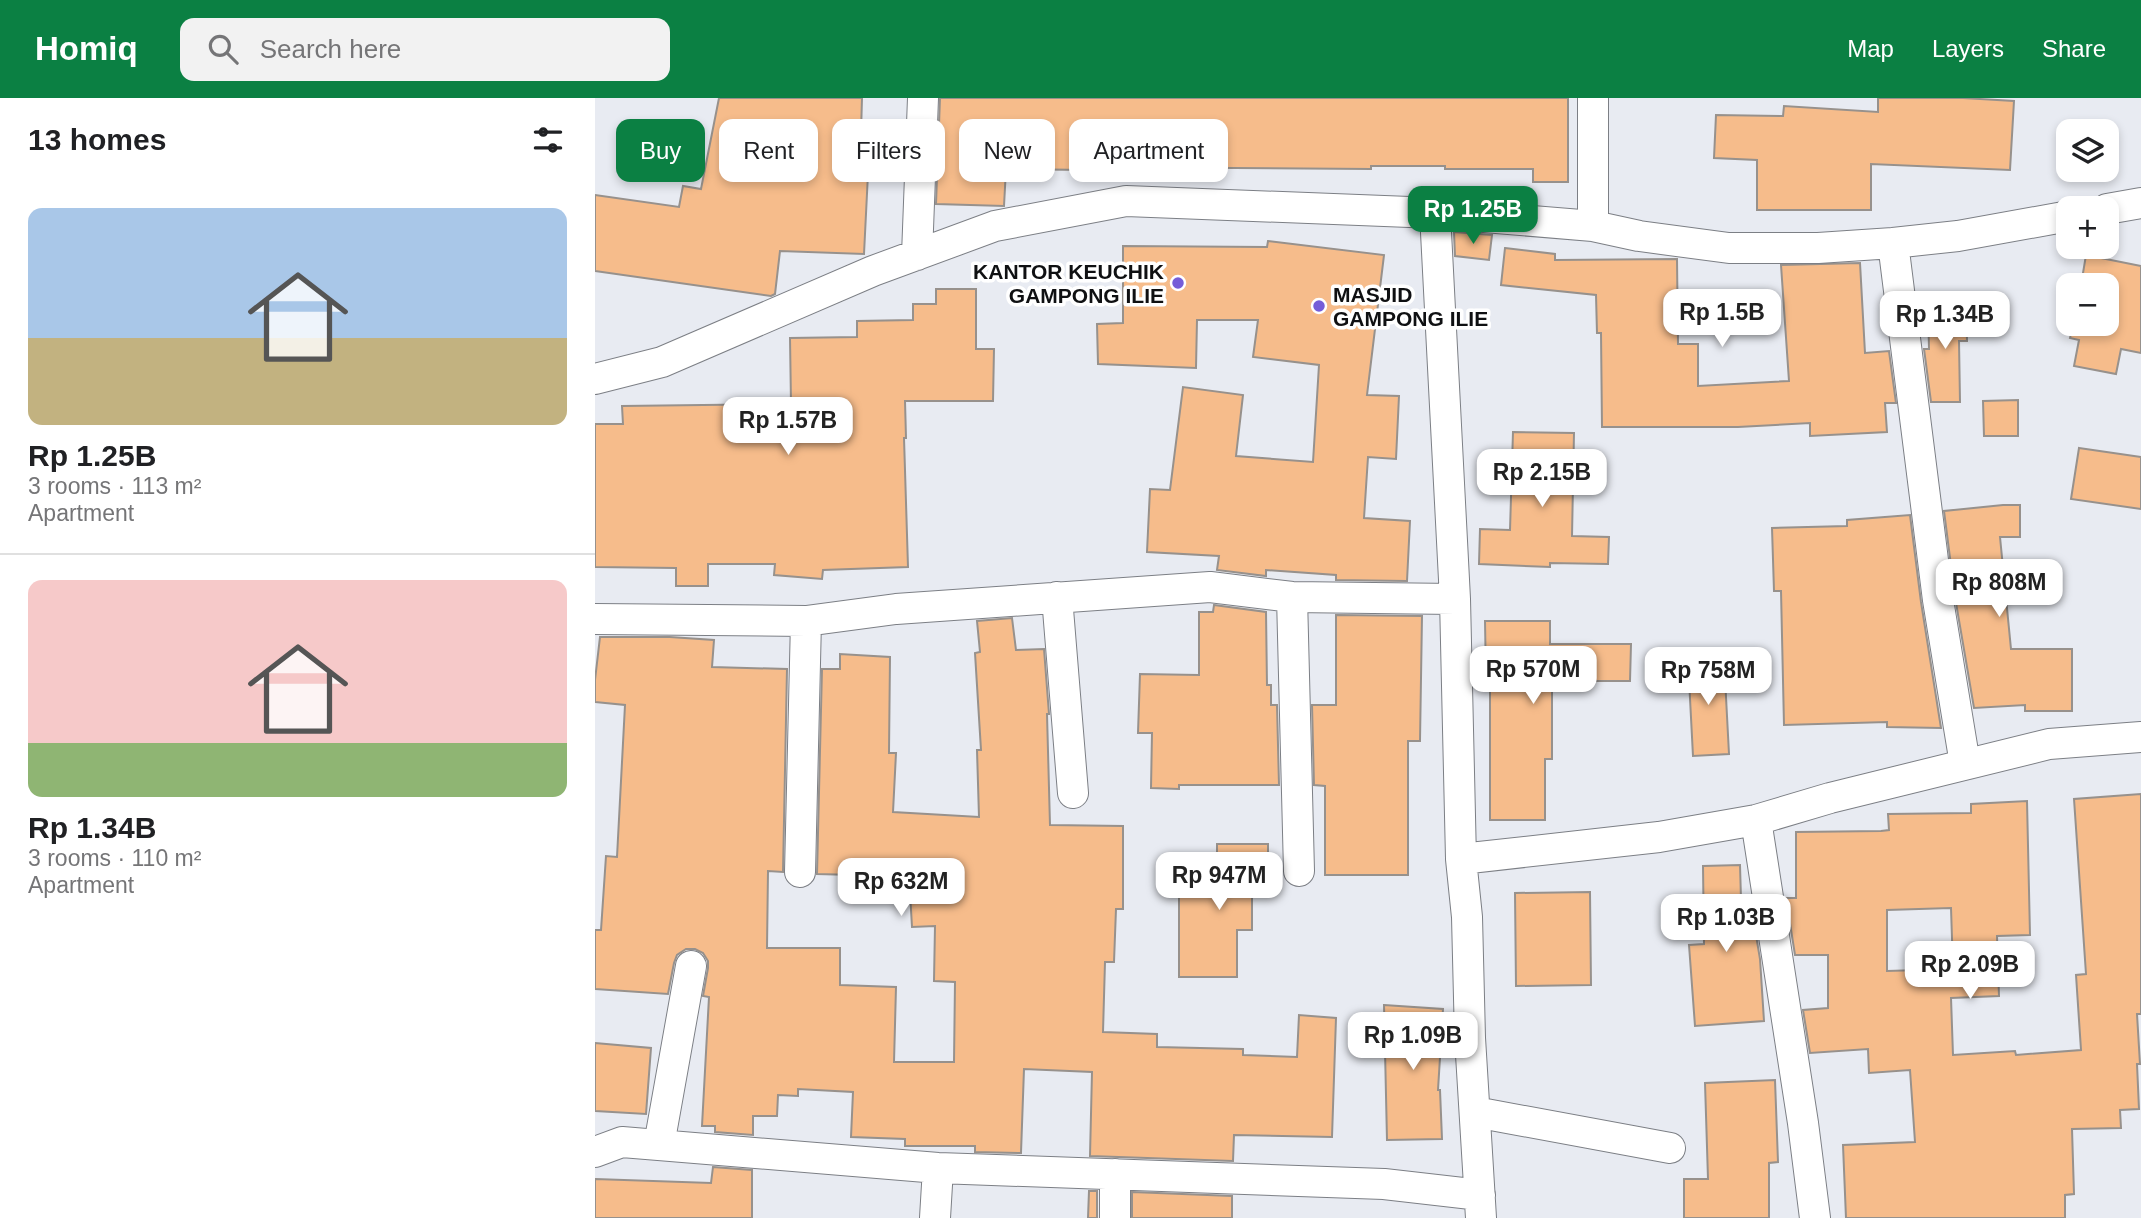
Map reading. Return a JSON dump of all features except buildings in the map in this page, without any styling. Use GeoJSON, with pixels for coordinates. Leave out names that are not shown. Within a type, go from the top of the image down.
{"type":"FeatureCollection","features":[{"type":"Feature","properties":{"kind":"street"},"geometry":{"type":"LineString","coordinates":[[917,255],[923,98]]}},
{"type":"Feature","properties":{"kind":"street"},"geometry":{"type":"LineString","coordinates":[[1593,98],[1593,226]]}},
{"type":"Feature","properties":{"kind":"street"},"geometry":{"type":"LineString","coordinates":[[595,379],[662,362],[873,271],[995,226],[1126,201],[1435,213],[1593,226],[1639,236],[1729,248],[1818,248],[1893,243],[1958,236],[2056,218]]}},
{"type":"Feature","properties":{"kind":"street"},"geometry":{"type":"LineString","coordinates":[[2119,207],[2141,203]]}},
{"type":"Feature","properties":{"kind":"street"},"geometry":{"type":"LineString","coordinates":[[595,1152],[622,1142],[937,1168],[1384,1184],[1481,1207],[1470,1038],[1467,917],[1461,859],[1455,599],[1435,213]]}},
{"type":"Feature","properties":{"kind":"street"},"geometry":{"type":"LineString","coordinates":[[1893,243],[1938,600],[1965,764]]}},
{"type":"Feature","properties":{"kind":"street"},"geometry":{"type":"LineString","coordinates":[[595,619],[806,621],[897,609],[1210,587],[1291,597],[1455,599]]}},
{"type":"Feature","properties":{"kind":"street"},"geometry":{"type":"LineString","coordinates":[[1057,597],[1073,793]]}},
{"type":"Feature","properties":{"kind":"street"},"geometry":{"type":"LineString","coordinates":[[1291,597],[1299,871]]}},
{"type":"Feature","properties":{"kind":"street"},"geometry":{"type":"LineString","coordinates":[[800,872],[806,621]]}},
{"type":"Feature","properties":{"kind":"street"},"geometry":{"type":"LineString","coordinates":[[1461,859],[1659,837],[1756,820],[1830,798],[2049,744],[2141,737]]}},
{"type":"Feature","properties":{"kind":"street"},"geometry":{"type":"LineString","coordinates":[[1756,820],[1815,1218]]}},
{"type":"Feature","properties":{"kind":"street"},"geometry":{"type":"LineString","coordinates":[[659,1144],[691,966]]}},
{"type":"Feature","properties":{"kind":"street"},"geometry":{"type":"LineString","coordinates":[[1475,1112],[1670,1148]]}},
{"type":"Feature","properties":{"kind":"street"},"geometry":{"type":"LineString","coordinates":[[935,1218],[937,1168]]}},
{"type":"Feature","properties":{"kind":"street"},"geometry":{"type":"LineString","coordinates":[[1115,1174],[1115,1218]]}},
{"type":"Feature","properties":{"kind":"place","name":"KANTOR KEUCHIK GAMPONG ILIE"},"geometry":{"type":"Point","coordinates":[1178,283]}},
{"type":"Feature","properties":{"kind":"place","name":"MASJID GAMPONG ILIE"},"geometry":{"type":"Point","coordinates":[1319,306]}}]}
